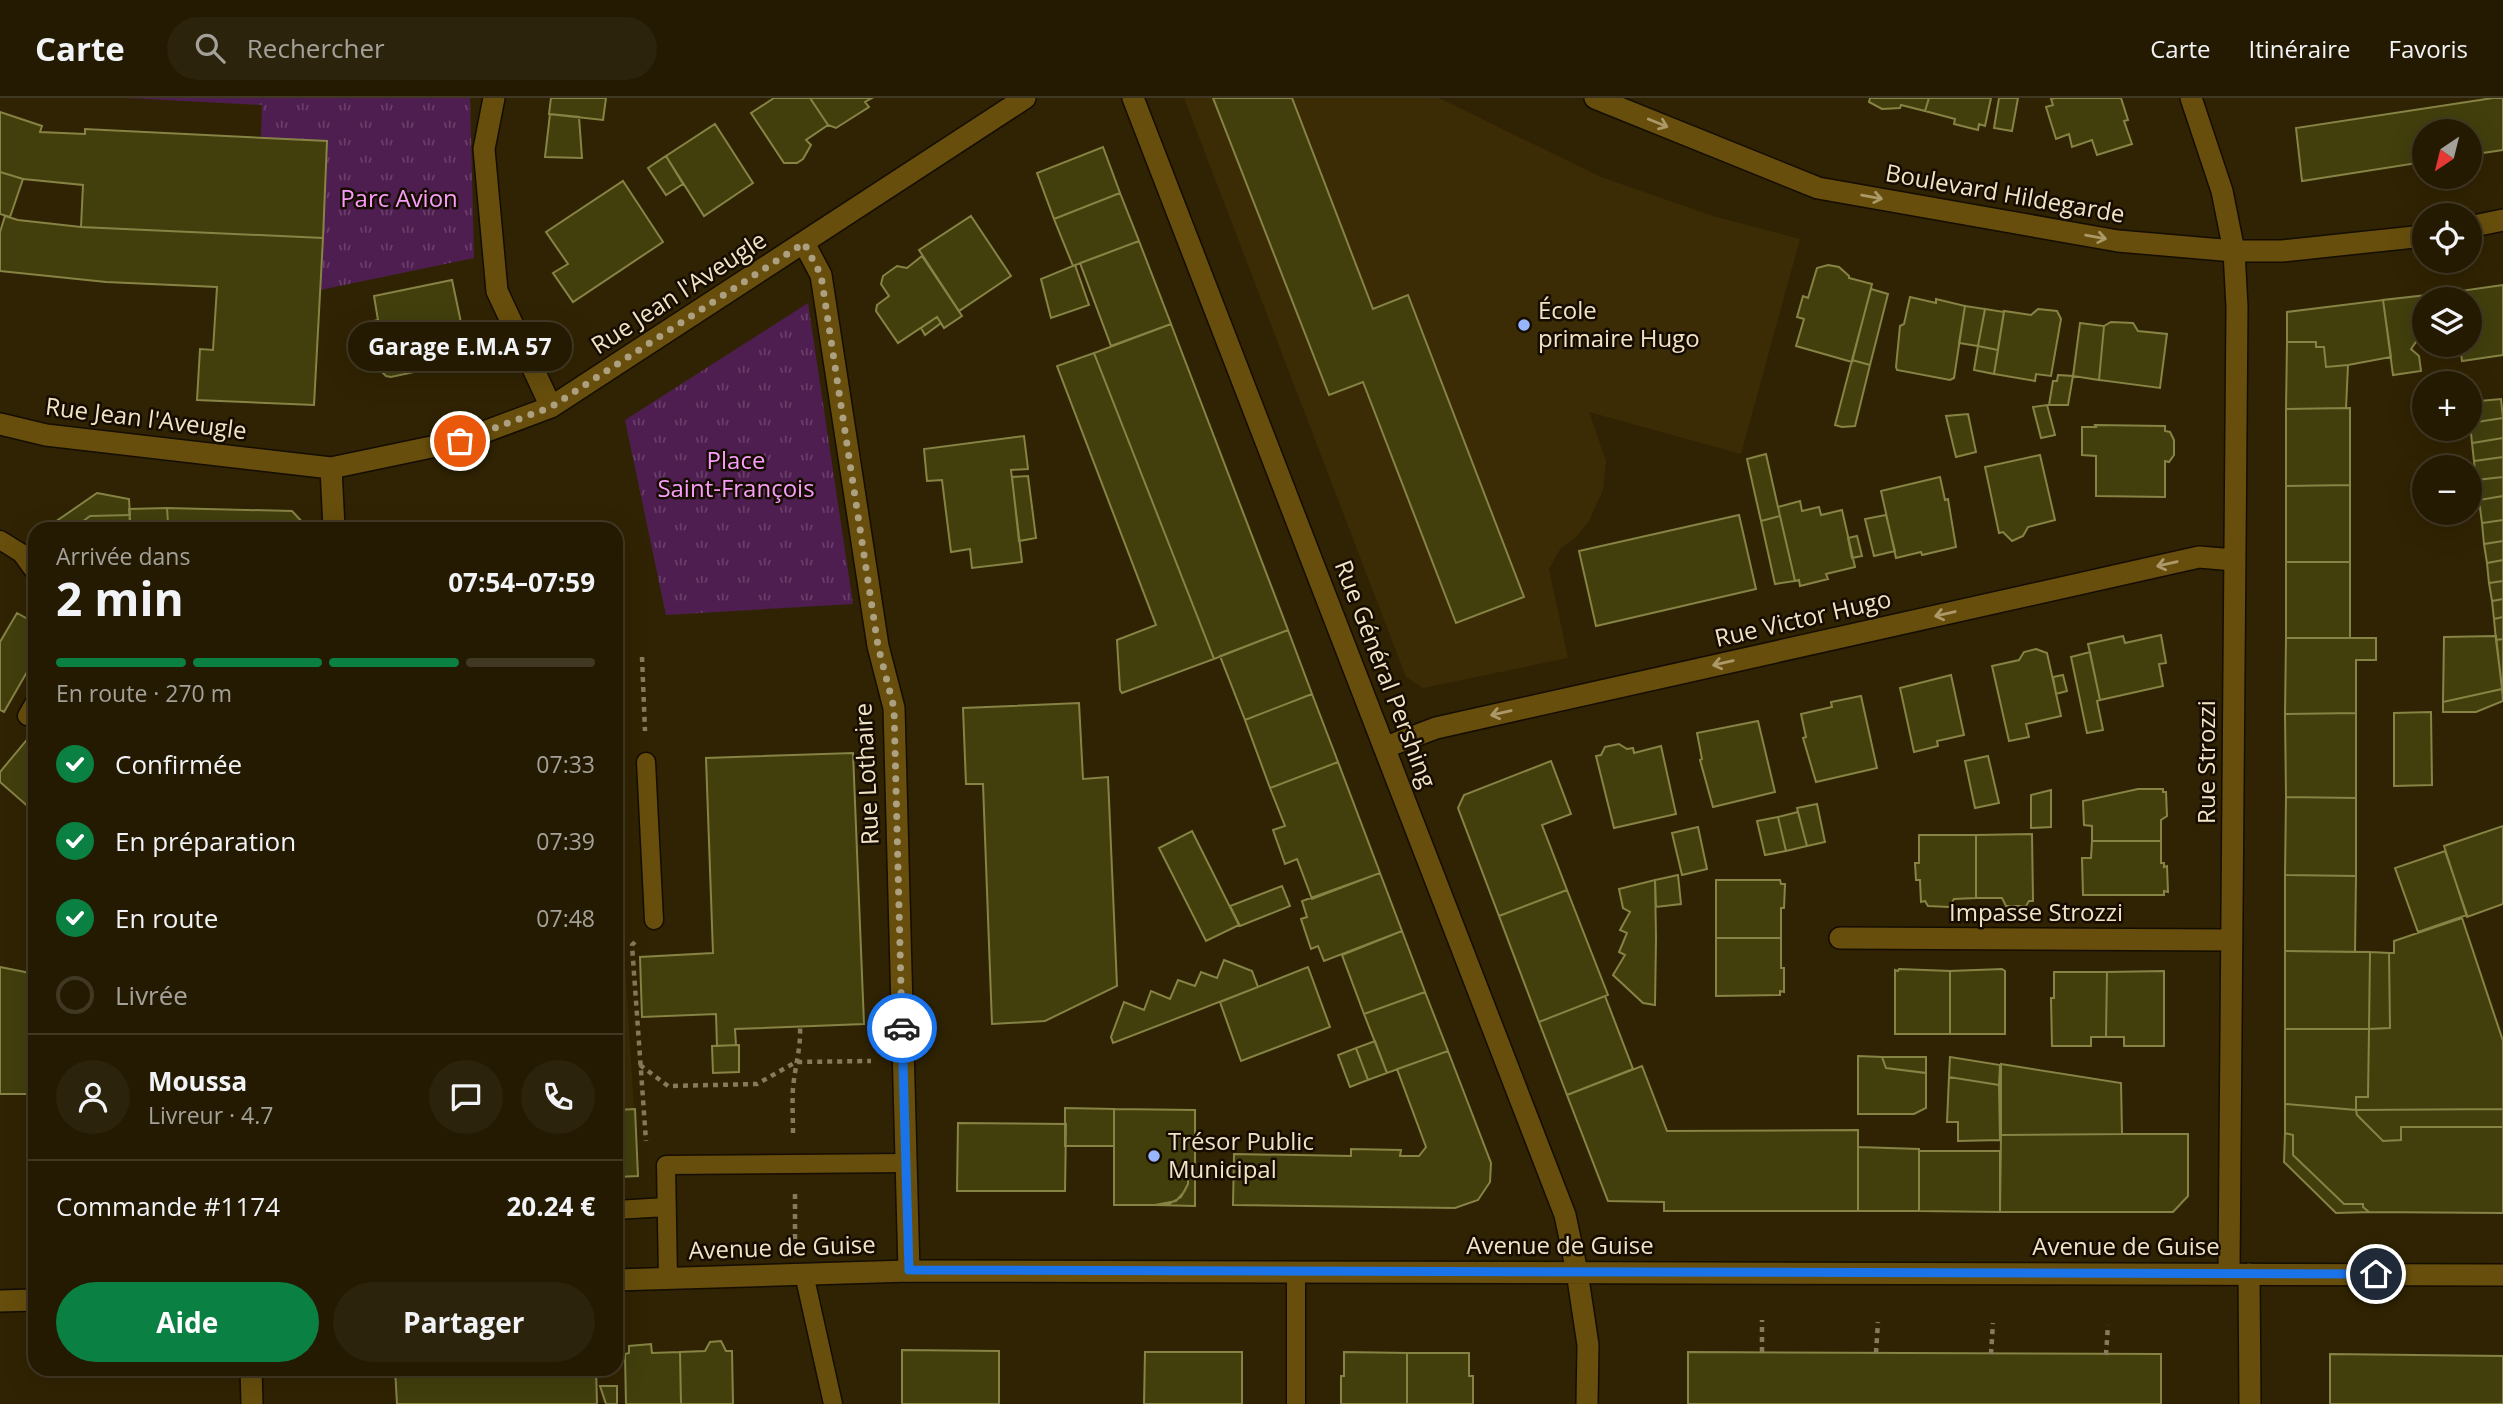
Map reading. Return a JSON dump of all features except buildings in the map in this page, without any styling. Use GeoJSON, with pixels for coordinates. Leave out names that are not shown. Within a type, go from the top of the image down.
{"type":"FeatureCollection","features":[{"type":"Feature","properties":{"kind":"street"},"geometry":{"type":"LineString","coordinates":[[494,98],[484,149],[496,291],[551,407]]}},
{"type":"Feature","properties":{"kind":"street","name":"Rue Jean l'Aveugle"},"geometry":{"type":"LineString","coordinates":[[0,425],[46,435],[331,468],[460,441],[551,407],[1026,98]]}},
{"type":"Feature","properties":{"kind":"street","name":"Rue Général Pershing"},"geometry":{"type":"LineString","coordinates":[[1133,98],[1565,1215],[1588,1345],[1587,1404]]}},
{"type":"Feature","properties":{"kind":"street","name":"Boulevard Hildegarde"},"geometry":{"type":"LineString","coordinates":[[1595,98],[1818,188],[2118,241],[2234,251],[2282,251],[2412,237]]}},
{"type":"Feature","properties":{"kind":"street","name":"Rue Strozzi"},"geometry":{"type":"LineString","coordinates":[[2191,98],[2222,191],[2234,251],[2237,307],[2232,940],[2239,1274],[2250,1404]]}},
{"type":"Feature","properties":{"kind":"street"},"geometry":{"type":"LineString","coordinates":[[2482,224],[2503,220]]}},
{"type":"Feature","properties":{"kind":"street","name":"Rue Lothaire"},"geometry":{"type":"LineString","coordinates":[[804,243],[821,275],[878,646],[894,708],[909,1270]]}},
{"type":"Feature","properties":{"kind":"street"},"geometry":{"type":"LineString","coordinates":[[331,468],[334,522]]}},
{"type":"Feature","properties":{"kind":"street","name":"Rue Victor Hugo"},"geometry":{"type":"LineString","coordinates":[[1386,747],[1436,728],[2185,560],[2199,557],[2234,560]]}},
{"type":"Feature","properties":{"kind":"street","name":"Impasse Strozzi"},"geometry":{"type":"LineString","coordinates":[[1840,938],[2232,940]]}},
{"type":"Feature","properties":{"kind":"street","name":"Avenue de Guise"},"geometry":{"type":"LineString","coordinates":[[623,1280],[909,1270],[2503,1275]]}},
{"type":"Feature","properties":{"kind":"street"},"geometry":{"type":"LineString","coordinates":[[0,1301],[28,1300]]}},
{"type":"Feature","properties":{"kind":"street"},"geometry":{"type":"LineString","coordinates":[[251,1376],[252,1404]]}},
{"type":"Feature","properties":{"kind":"lane"},"geometry":{"type":"LineString","coordinates":[[0,540],[21,553],[28,562]]}},
{"type":"Feature","properties":{"kind":"lane"},"geometry":{"type":"LineString","coordinates":[[646,762],[653,920]]}},
{"type":"Feature","properties":{"kind":"lane"},"geometry":{"type":"LineString","coordinates":[[668,1278],[666,1165],[907,1163]]}},
{"type":"Feature","properties":{"kind":"lane"},"geometry":{"type":"LineString","coordinates":[[623,1210],[666,1207]]}},
{"type":"Feature","properties":{"kind":"lane"},"geometry":{"type":"LineString","coordinates":[[1296,1271],[1296,1404]]}},
{"type":"Feature","properties":{"kind":"lane"},"geometry":{"type":"LineString","coordinates":[[804,1274],[834,1404]]}},
{"type":"Feature","properties":{"kind":"path"},"geometry":{"type":"LineString","coordinates":[[642,657],[646,762]]}},
{"type":"Feature","properties":{"kind":"path"},"geometry":{"type":"LineString","coordinates":[[632,945],[643,1106]]}},
{"type":"Feature","properties":{"kind":"path"},"geometry":{"type":"LineString","coordinates":[[792,1100],[796,1062],[801,1047],[800,1027]]}},
{"type":"Feature","properties":{"kind":"path"},"geometry":{"type":"LineString","coordinates":[[640,1065],[668,1086],[757,1084],[796,1062],[877,1061]]}},
{"type":"Feature","properties":{"kind":"path"},"geometry":{"type":"LineString","coordinates":[[1762,1321],[1762,1352]]}},
{"type":"Feature","properties":{"kind":"path"},"geometry":{"type":"LineString","coordinates":[[1876,1353],[1878,1322]]}},
{"type":"Feature","properties":{"kind":"path"},"geometry":{"type":"LineString","coordinates":[[1991,1354],[1993,1323]]}},
{"type":"Feature","properties":{"kind":"path"},"geometry":{"type":"LineString","coordinates":[[2106,1354],[2108,1325]]}},
{"type":"Feature","properties":{"kind":"shaded area","name":"École primaire Hugo"},"geometry":{"type":"Polygon","coordinates":[[[1184,98],[1439,98],[1601,177],[1713,216],[1800,239],[1741,454],[1589,412],[1606,461],[1603,490],[1589,521],[1576,537],[1561,548],[1549,569],[1568,658],[1423,688],[1406,677],[1184,98]]]}},
{"type":"Feature","properties":{"kind":"shaded area"},"geometry":{"type":"Polygon","coordinates":[[[623,931],[638,1176],[623,1177],[623,931]]]}},
{"type":"Feature","properties":{"kind":"green space","name":"Parc Avion"},"geometry":{"type":"Polygon","coordinates":[[[127,98],[470,98],[474,258],[320,290],[327,141],[261,138],[262,105],[127,98]]]}},
{"type":"Feature","properties":{"kind":"green space","name":"Place Saint-François"},"geometry":{"type":"Polygon","coordinates":[[[808,303],[853,604],[666,615],[625,420],[808,303]]]}},
{"type":"Feature","properties":{"kind":"way so far"},"geometry":{"type":"LineString","coordinates":[[460,441],[551,407],[804,243],[821,275],[878,646],[894,708],[902,1028]]}},
{"type":"Feature","properties":{"kind":"place","name":"École primaire Hugo"},"geometry":{"type":"Point","coordinates":[1524,325]}},
{"type":"Feature","properties":{"kind":"place","name":"Garage E.M.A 57"},"geometry":{"type":"Point","coordinates":[460,441]}},
{"type":"Feature","properties":{"kind":"place","name":"Trésor Public Municipal"},"geometry":{"type":"Point","coordinates":[1154,1156]}},
{"type":"Feature","properties":{"kind":"route"},"geometry":{"type":"LineString","coordinates":[[902,1028],[909,1270],[2376,1274]]}}]}
